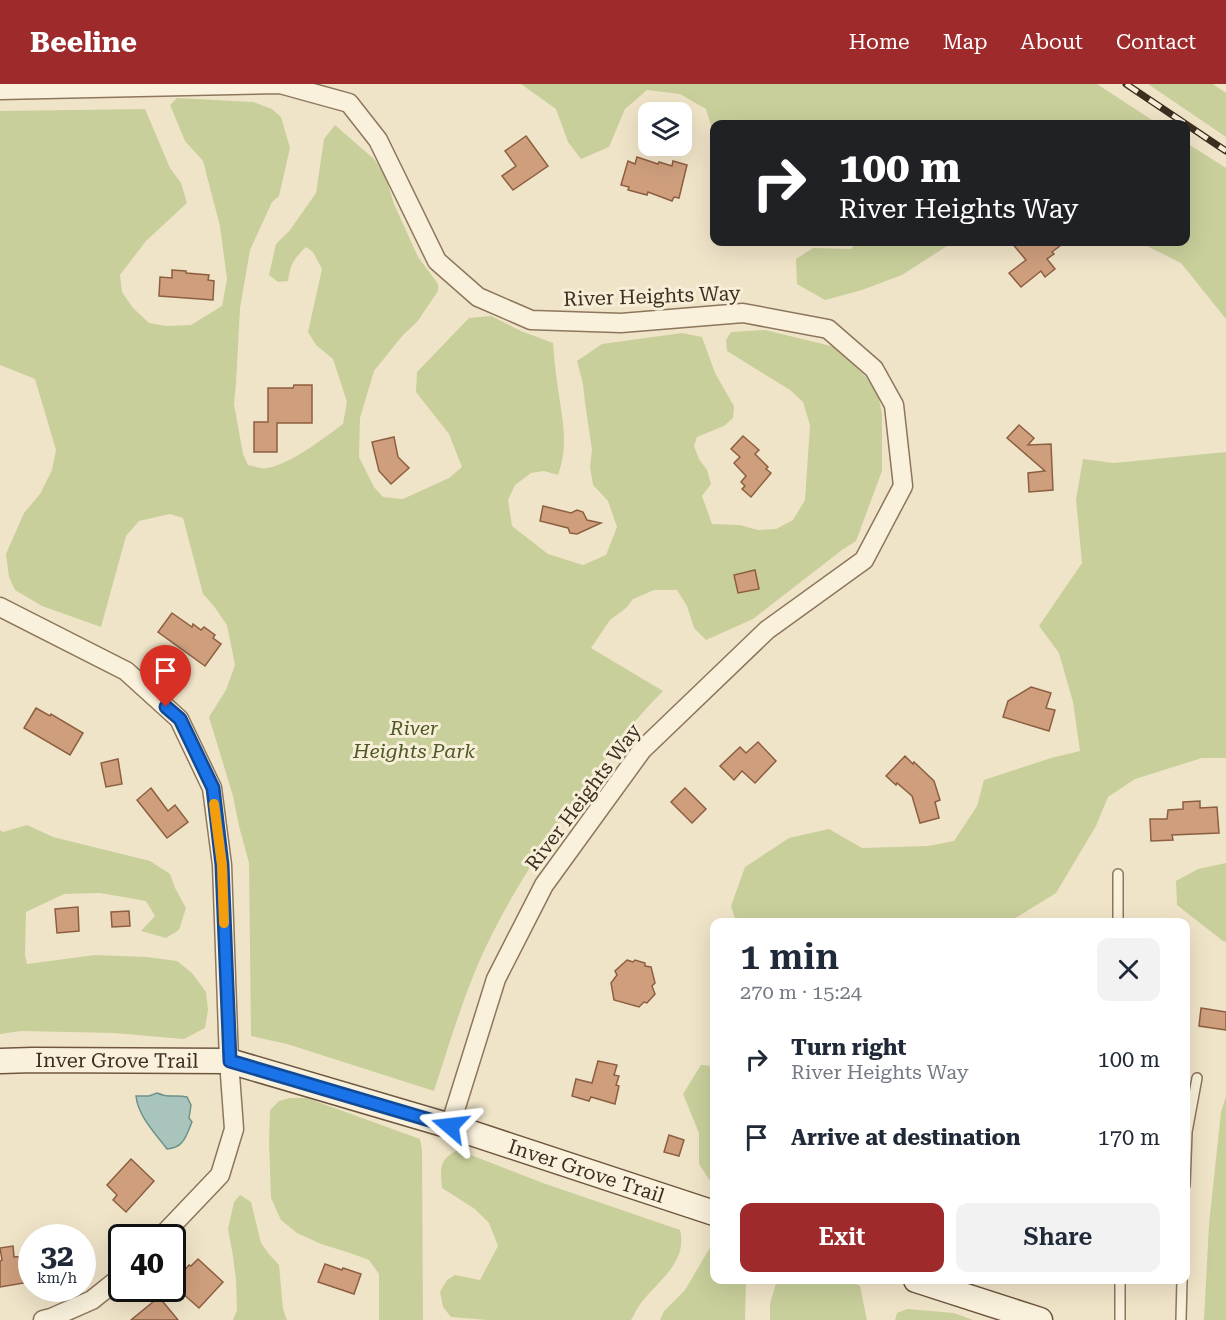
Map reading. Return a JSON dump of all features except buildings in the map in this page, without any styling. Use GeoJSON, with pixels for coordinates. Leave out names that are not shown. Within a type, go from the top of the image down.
{"type":"FeatureCollection","features":[{"type":"Feature","properties":{"kind":"street","name":"River Heights Way"},"geometry":{"type":"LineString","coordinates":[[0,90],[280,84],[349,104],[378,140],[437,261],[478,297],[531,320],[621,323],[743,313],[828,329],[874,369],[894,405],[903,486],[864,560],[767,630],[642,750],[543,885],[496,979],[450,1126]]}},
{"type":"Feature","properties":{"kind":"street"},"geometry":{"type":"LineString","coordinates":[[0,607],[126,671],[180,719],[213,788],[222,865],[234,1129],[220,1175],[173,1224]]}},
{"type":"Feature","properties":{"kind":"street","name":"Inver Grove Trail"},"geometry":{"type":"LineString","coordinates":[[0,1061],[230,1061],[450,1126],[710,1212]]}},
{"type":"Feature","properties":{"kind":"street"},"geometry":{"type":"LineString","coordinates":[[928,1284],[1040,1320]]}},
{"type":"Feature","properties":{"kind":"street"},"geometry":{"type":"LineString","coordinates":[[43,1320],[93,1300],[108,1288]]}},
{"type":"Feature","properties":{"kind":"lane"},"geometry":{"type":"LineString","coordinates":[[1118,874],[1119,918]]}},
{"type":"Feature","properties":{"kind":"lane"},"geometry":{"type":"LineString","coordinates":[[1190,1116],[1197,1078]]}},
{"type":"Feature","properties":{"kind":"lane"},"geometry":{"type":"LineString","coordinates":[[1120,1284],[1120,1320]]}},
{"type":"Feature","properties":{"kind":"lane"},"geometry":{"type":"LineString","coordinates":[[1181,1320],[1182,1284]]}},
{"type":"Feature","properties":{"kind":"green space"},"geometry":{"type":"Polygon","coordinates":[[[521,84],[1097,84],[1152,120],[710,120],[710,122],[706,109],[680,94],[647,90],[625,109],[609,147],[581,159],[568,142],[556,109],[521,84]]]}},
{"type":"Feature","properties":{"kind":"green space"},"geometry":{"type":"Polygon","coordinates":[[[1148,84],[1213,84],[1226,93],[1226,137],[1148,84]]]}},
{"type":"Feature","properties":{"kind":"green space","name":"River Heights Park"},"geometry":{"type":"Polygon","coordinates":[[[177,98],[253,102],[272,109],[281,117],[290,148],[279,196],[272,202],[250,250],[240,308],[234,404],[243,454],[248,465],[265,468],[285,462],[343,424],[347,402],[333,359],[316,345],[308,332],[322,269],[313,252],[306,247],[293,262],[288,281],[278,282],[269,275],[276,244],[290,230],[316,193],[324,139],[335,125],[375,160],[386,178],[394,204],[418,257],[438,284],[438,291],[417,322],[403,335],[374,371],[360,418],[359,457],[374,487],[383,497],[403,499],[449,478],[462,467],[449,434],[416,392],[417,372],[469,318],[491,316],[553,343],[564,428],[562,463],[558,475],[544,471],[531,473],[515,485],[508,500],[512,526],[548,554],[583,565],[606,555],[617,527],[608,501],[593,485],[590,467],[592,450],[583,384],[577,361],[602,344],[682,333],[702,337],[715,373],[734,406],[733,418],[724,426],[697,437],[694,446],[707,470],[711,484],[702,496],[712,524],[740,525],[758,530],[776,529],[793,520],[805,500],[810,425],[803,402],[790,390],[727,351],[726,340],[731,332],[765,330],[835,347],[867,378],[878,393],[882,414],[882,471],[856,541],[753,619],[706,640],[694,628],[687,606],[677,590],[654,590],[633,599],[626,608],[610,620],[591,648],[663,691],[629,729],[587,783],[524,877],[489,940],[472,978],[434,1091],[287,1044],[251,1036],[249,863],[233,796],[209,717],[226,690],[235,665],[227,625],[203,594],[183,518],[170,514],[139,521],[126,536],[101,627],[42,606],[15,590],[9,577],[6,554],[24,513],[40,494],[52,470],[56,450],[35,379],[0,365],[0,111],[145,109],[170,168],[181,183],[187,203],[146,241],[120,275],[122,292],[133,308],[149,323],[166,326],[191,325],[222,306],[227,279],[220,226],[203,161],[185,141],[170,105],[177,98]]]}},
{"type":"Feature","properties":{"kind":"green space"},"geometry":{"type":"Polygon","coordinates":[[[1190,145],[1226,168],[1226,319],[1181,263],[1147,246],[1190,246],[1190,145]]]}},
{"type":"Feature","properties":{"kind":"green space"},"geometry":{"type":"Polygon","coordinates":[[[854,246],[947,246],[902,275],[862,290],[825,300],[797,284],[796,259],[813,248],[851,249],[854,246]]]}},
{"type":"Feature","properties":{"kind":"green space"},"geometry":{"type":"Polygon","coordinates":[[[1226,452],[1226,758],[1202,758],[1135,779],[1108,797],[1096,826],[1056,893],[1015,918],[735,918],[731,906],[745,867],[789,838],[829,829],[862,848],[928,846],[954,841],[977,806],[984,780],[1080,751],[1073,702],[1059,653],[1039,626],[1082,563],[1076,500],[1083,459],[1114,463],[1226,452]]]}},
{"type":"Feature","properties":{"kind":"green space"},"geometry":{"type":"Polygon","coordinates":[[[27,825],[53,837],[150,861],[170,874],[186,908],[179,930],[166,938],[141,931],[155,916],[146,901],[100,893],[64,894],[26,912],[25,955],[27,964],[95,955],[147,957],[177,961],[192,973],[206,992],[208,1010],[205,1028],[184,1039],[114,1033],[21,1031],[0,1034],[0,830],[3,832],[27,825]]]}},
{"type":"Feature","properties":{"kind":"green space"},"geometry":{"type":"Polygon","coordinates":[[[1226,863],[1226,942],[1177,905],[1176,881],[1198,869],[1226,863]]]}},
{"type":"Feature","properties":{"kind":"green space"},"geometry":{"type":"Polygon","coordinates":[[[701,1065],[710,1066],[710,1181],[699,1164],[699,1133],[683,1094],[701,1065]]]}},
{"type":"Feature","properties":{"kind":"green space"},"geometry":{"type":"Polygon","coordinates":[[[1226,1096],[1226,1320],[1204,1320],[1209,1224],[1221,1112],[1226,1096]]]}},
{"type":"Feature","properties":{"kind":"green space"},"geometry":{"type":"Polygon","coordinates":[[[290,1098],[307,1098],[420,1139],[422,1150],[423,1320],[379,1320],[379,1274],[369,1260],[321,1244],[297,1233],[281,1220],[271,1198],[270,1110],[279,1101],[290,1098]]]}},
{"type":"Feature","properties":{"kind":"green space"},"geometry":{"type":"Polygon","coordinates":[[[458,1150],[543,1183],[680,1230],[680,1252],[676,1261],[641,1303],[631,1320],[487,1320],[451,1317],[443,1307],[440,1292],[447,1280],[455,1275],[480,1280],[498,1246],[489,1223],[475,1209],[442,1188],[442,1165],[447,1157],[458,1150]]]}},
{"type":"Feature","properties":{"kind":"green space"},"geometry":{"type":"Polygon","coordinates":[[[240,1195],[251,1202],[261,1243],[279,1265],[283,1309],[287,1320],[233,1320],[237,1310],[236,1280],[228,1229],[234,1202],[240,1195]]]}},
{"type":"Feature","properties":{"kind":"green space"},"geometry":{"type":"Polygon","coordinates":[[[710,1248],[710,1284],[746,1284],[745,1320],[660,1320],[664,1311],[685,1290],[710,1248]]]}},
{"type":"Feature","properties":{"kind":"green space"},"geometry":{"type":"Polygon","coordinates":[[[776,1284],[856,1284],[860,1286],[867,1320],[770,1320],[770,1304],[776,1284]]]}},
{"type":"Feature","properties":{"kind":"green space"},"geometry":{"type":"Polygon","coordinates":[[[907,1309],[954,1313],[973,1320],[895,1320],[897,1313],[907,1309]]]}},
{"type":"Feature","properties":{"kind":"water"},"geometry":{"type":"Polygon","coordinates":[[[157,1093],[165,1096],[187,1097],[191,1105],[189,1118],[192,1122],[188,1132],[181,1144],[173,1148],[167,1149],[148,1124],[137,1103],[136,1096],[149,1096],[157,1093]]]}},
{"type":"Feature","properties":{"kind":"railway"},"geometry":{"type":"LineString","coordinates":[[1126,84],[1180,120]]}},
{"type":"Feature","properties":{"kind":"railway"},"geometry":{"type":"LineString","coordinates":[[1190,127],[1226,151]]}},
{"type":"Feature","properties":{"kind":"slow traffic"},"geometry":{"type":"LineString","coordinates":[[214,804],[222,865],[224,923]]}},
{"type":"Feature","properties":{"kind":"route"},"geometry":{"type":"LineString","coordinates":[[166,707],[180,719],[213,788],[222,865],[230,1061],[450,1126]]}}]}
